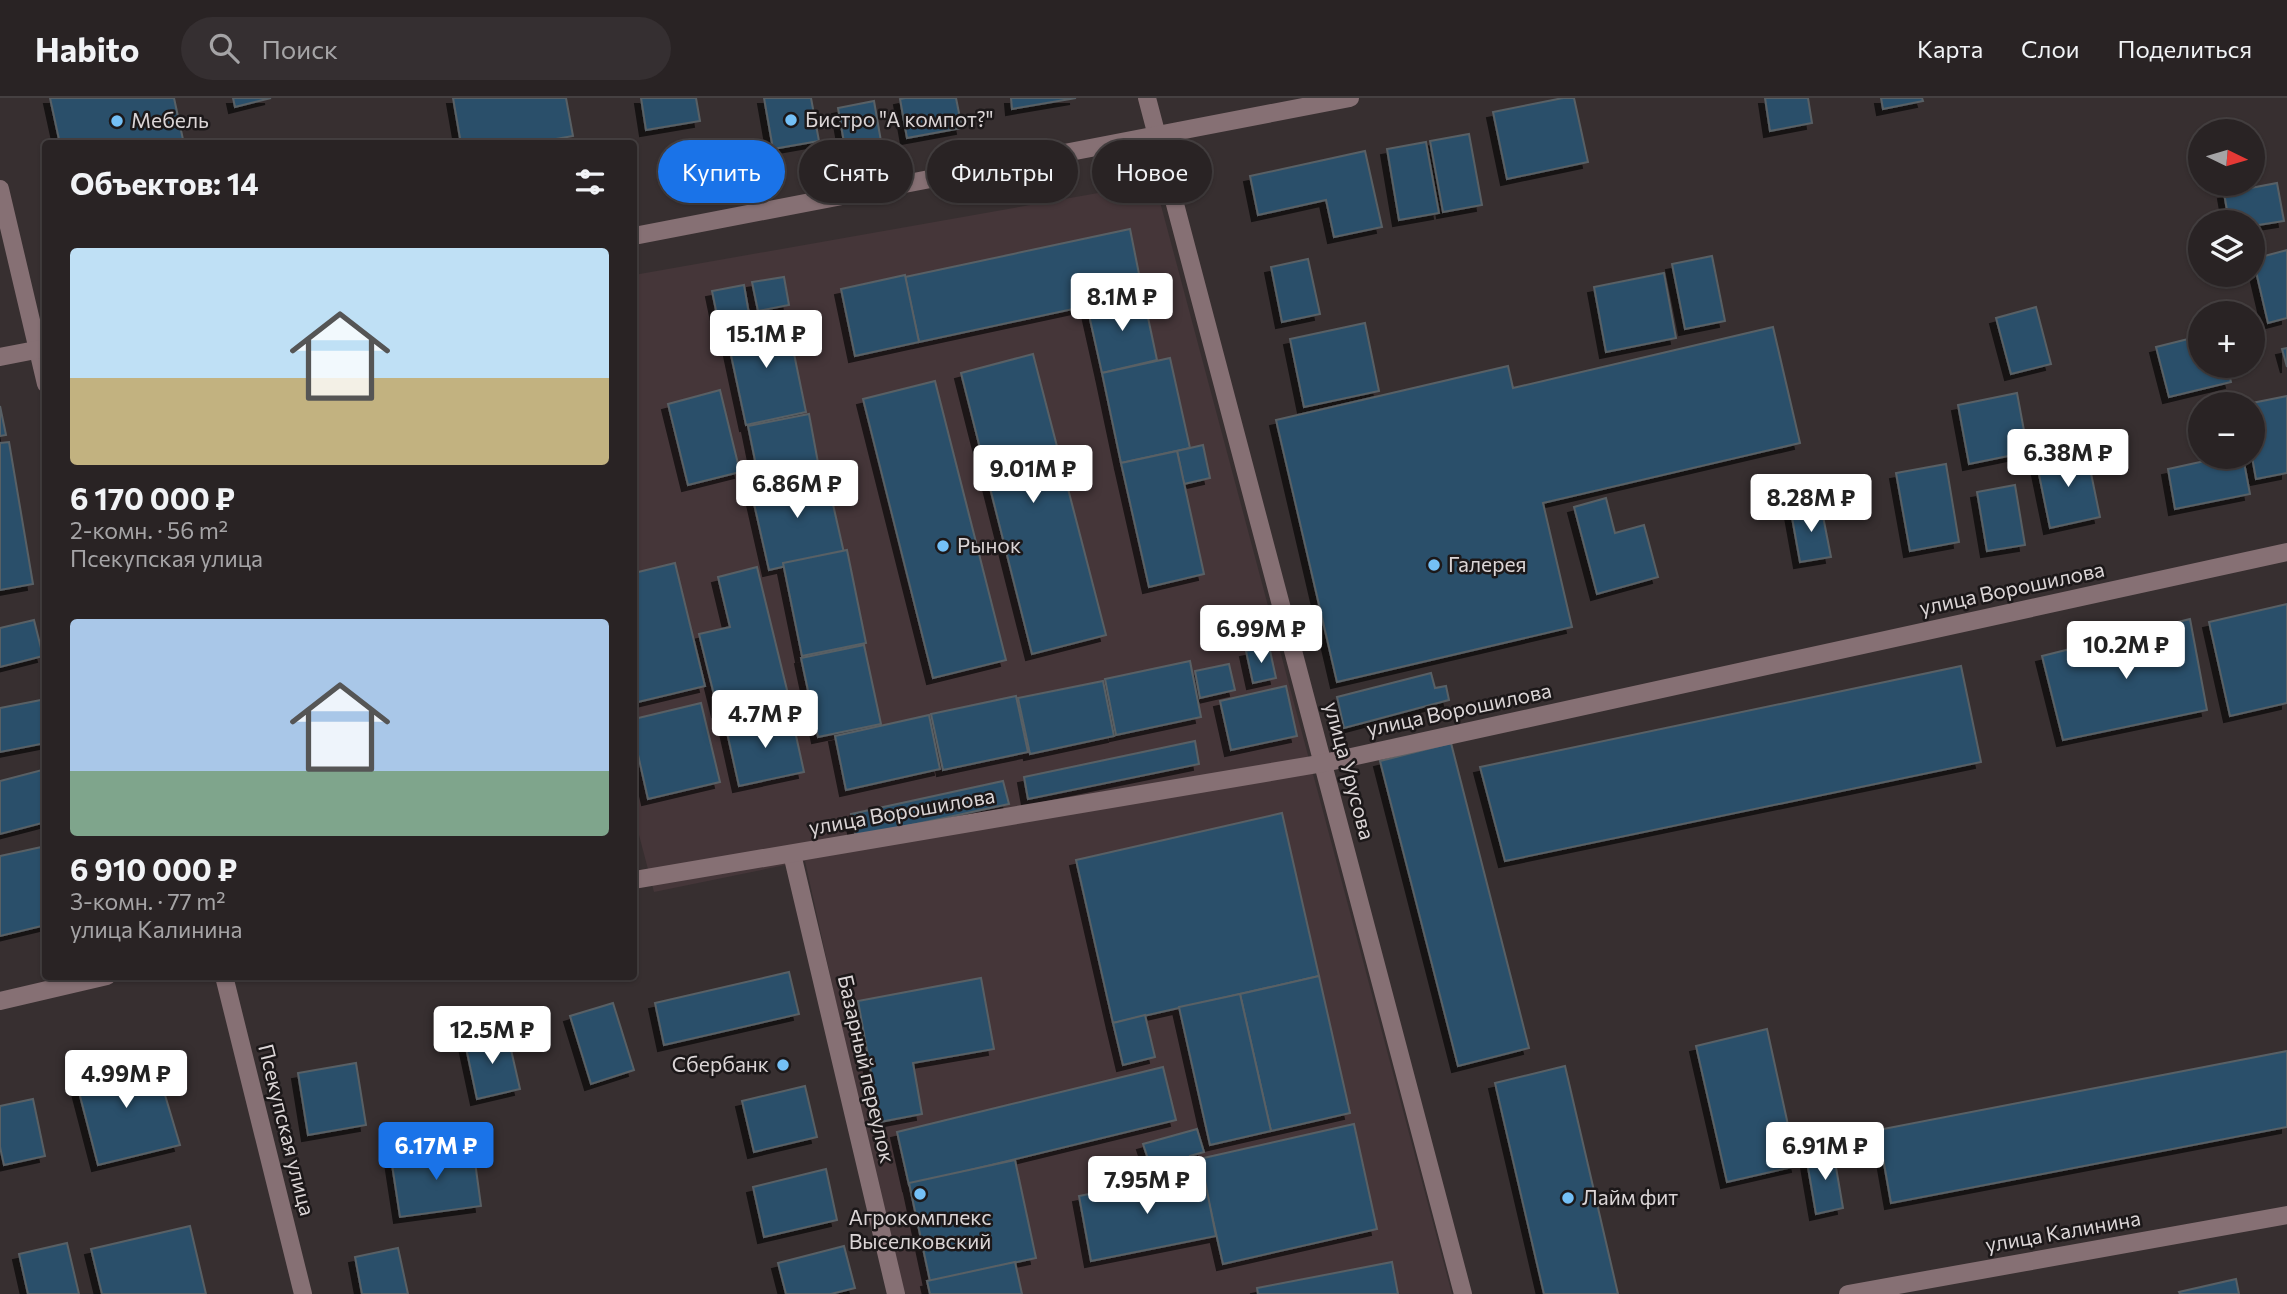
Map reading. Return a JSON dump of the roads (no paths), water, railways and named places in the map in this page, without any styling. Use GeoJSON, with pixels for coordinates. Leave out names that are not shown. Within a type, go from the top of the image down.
{"type":"FeatureCollection","features":[{"type":"Feature","properties":{"kind":"street","name":"улица Урусова"},"geometry":{"type":"LineString","coordinates":[[1147,98],[1462,1294]]}},
{"type":"Feature","properties":{"kind":"street"},"geometry":{"type":"LineString","coordinates":[[637,235],[1350,98]]}},
{"type":"Feature","properties":{"kind":"street"},"geometry":{"type":"LineString","coordinates":[[0,189],[41,348],[0,357]]}},
{"type":"Feature","properties":{"kind":"street","name":"улица Ворошилова"},"geometry":{"type":"LineString","coordinates":[[637,880],[1324,763],[2287,552]]}},
{"type":"Feature","properties":{"kind":"street","name":"Базарный переулок"},"geometry":{"type":"LineString","coordinates":[[792,854],[897,1294]]}},
{"type":"Feature","properties":{"kind":"street"},"geometry":{"type":"LineString","coordinates":[[0,1001],[90,980]]}},
{"type":"Feature","properties":{"kind":"street","name":"Псекупская улица"},"geometry":{"type":"LineString","coordinates":[[225,980],[303,1294]]}},
{"type":"Feature","properties":{"kind":"street","name":"улица Калинина"},"geometry":{"type":"LineString","coordinates":[[1848,1294],[2287,1215]]}},
{"type":"Feature","properties":{"kind":"place","name":"Бистро \"А компот?\""},"geometry":{"type":"Point","coordinates":[791,120]}},
{"type":"Feature","properties":{"kind":"place","name":"Мебель"},"geometry":{"type":"Point","coordinates":[117,121]}},
{"type":"Feature","properties":{"kind":"place","name":"Рынок"},"geometry":{"type":"Point","coordinates":[943,546]}},
{"type":"Feature","properties":{"kind":"place","name":"Галерея"},"geometry":{"type":"Point","coordinates":[1434,565]}},
{"type":"Feature","properties":{"kind":"place","name":"Сбербанк"},"geometry":{"type":"Point","coordinates":[783,1065]}},
{"type":"Feature","properties":{"kind":"place","name":"Агрокомплекс Выселковский"},"geometry":{"type":"Point","coordinates":[920,1194]}},
{"type":"Feature","properties":{"kind":"place","name":"Лайм фит"},"geometry":{"type":"Point","coordinates":[1568,1198]}}]}
